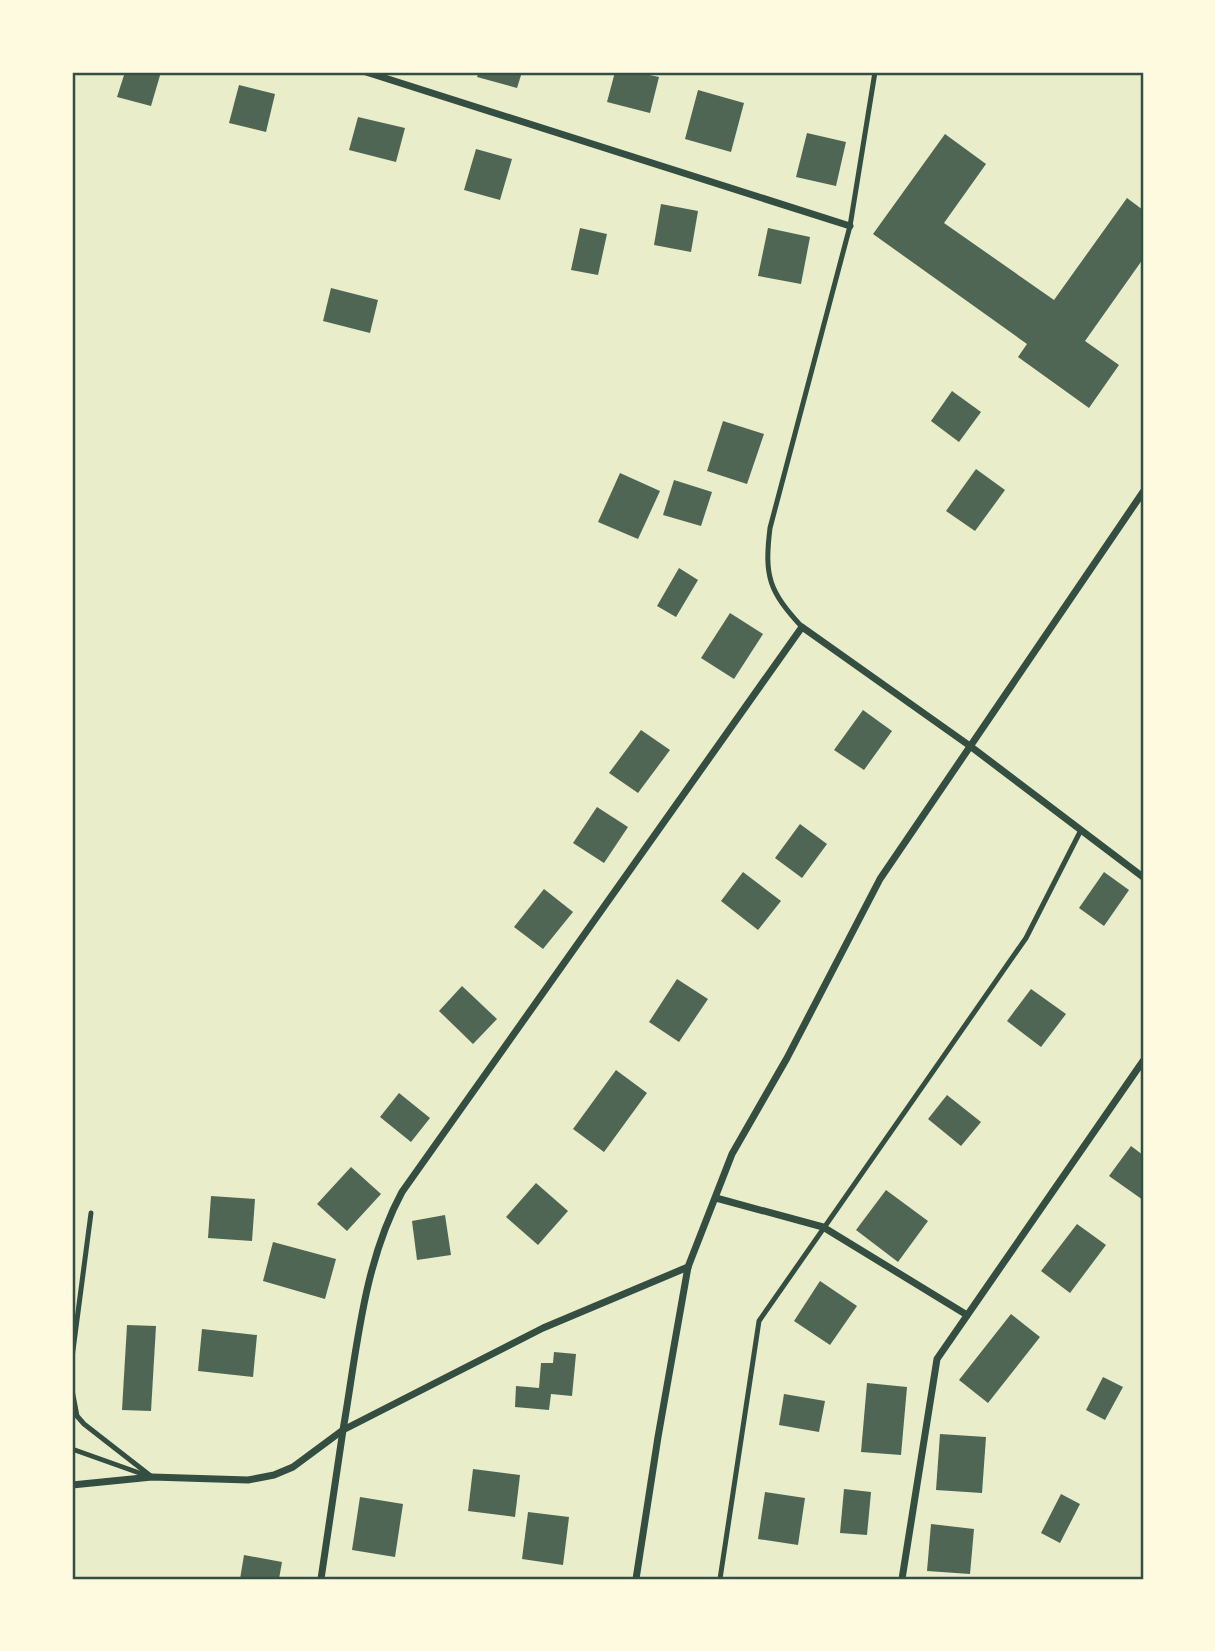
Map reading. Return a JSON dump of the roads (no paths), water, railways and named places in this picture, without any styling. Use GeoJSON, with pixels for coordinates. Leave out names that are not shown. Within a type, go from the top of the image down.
{"type":"FeatureCollection","features":[{"type":"Feature","properties":{"kind":"street"},"geometry":{"type":"LineString","coordinates":[[366,72],[850,226]]}},
{"type":"Feature","properties":{"kind":"street"},"geometry":{"type":"LineString","coordinates":[[636,1579],[688,1267],[732,1154],[880,879],[1143,492]]}},
{"type":"Feature","properties":{"kind":"street"},"geometry":{"type":"LineString","coordinates":[[321,1579],[343,1430],[372,1272],[390,1215],[402,1192],[802,627],[970,746],[1143,877]]}},
{"type":"Feature","properties":{"kind":"street"},"geometry":{"type":"LineString","coordinates":[[902,1579],[937,1359],[1143,1061]]}},
{"type":"Feature","properties":{"kind":"street"},"geometry":{"type":"LineString","coordinates":[[716,1198],[823,1227],[967,1314]]}},
{"type":"Feature","properties":{"kind":"street"},"geometry":{"type":"LineString","coordinates":[[72,1485],[152,1477],[248,1480],[274,1475],[293,1467],[343,1430],[543,1328],[688,1267]]}},
{"type":"Feature","properties":{"kind":"lane"},"geometry":{"type":"LineString","coordinates":[[802,627],[782,605],[770,584],[767,555],[770,528],[850,226],[875,72]]}},
{"type":"Feature","properties":{"kind":"lane"},"geometry":{"type":"LineString","coordinates":[[720,1579],[759,1321],[1026,938],[1081,830]]}},
{"type":"Feature","properties":{"kind":"lane"},"geometry":{"type":"LineString","coordinates":[[72,1358],[90,1213]]}},
{"type":"Feature","properties":{"kind":"lane"},"geometry":{"type":"LineString","coordinates":[[72,1390],[78,1416],[84,1424],[152,1477]]}},
{"type":"Feature","properties":{"kind":"lane"},"geometry":{"type":"LineString","coordinates":[[72,1449],[152,1477]]}}]}
